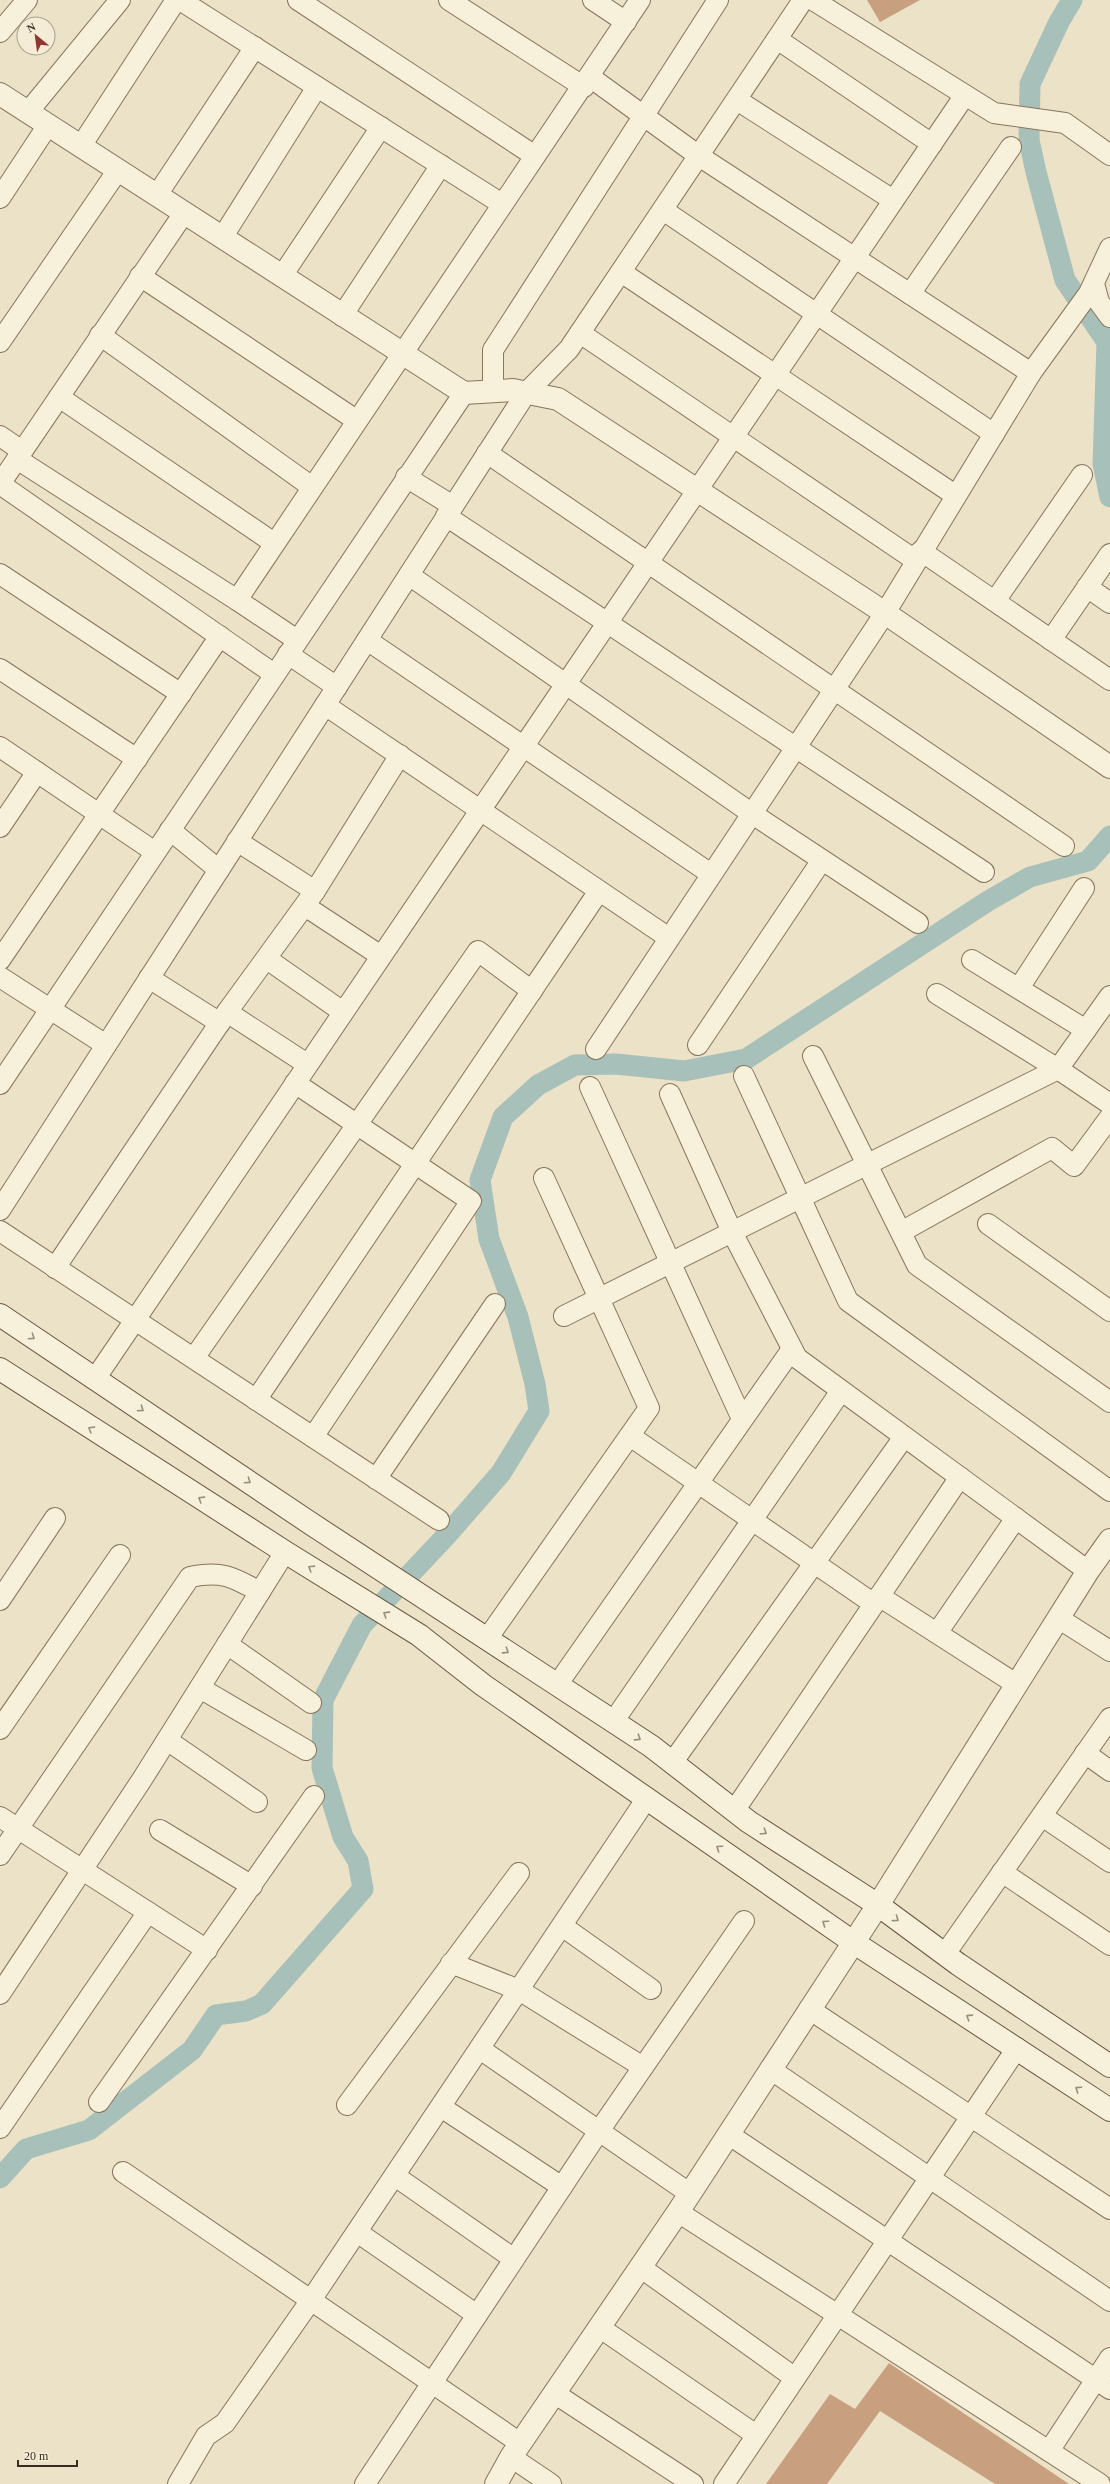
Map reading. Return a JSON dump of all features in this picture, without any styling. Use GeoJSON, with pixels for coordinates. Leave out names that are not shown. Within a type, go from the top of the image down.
{"type":"FeatureCollection","features":[{"type":"Feature","properties":{"kind":"main road"},"geometry":{"type":"LineString","coordinates":[[0,94],[342,316],[464,393],[493,391],[526,393],[558,399],[696,491],[885,613],[1110,767]]}},
{"type":"Feature","properties":{"kind":"main road"},"geometry":{"type":"LineString","coordinates":[[0,1315],[369,1562],[613,1722],[672,1763],[734,1811],[878,1905],[945,1954],[1110,2066]]}},
{"type":"Feature","properties":{"kind":"main road"},"geometry":{"type":"LineString","coordinates":[[0,1369],[285,1552],[419,1635],[483,1685],[853,1942],[1110,2110]]}},
{"type":"Feature","properties":{"kind":"main road"},"geometry":{"type":"LineString","coordinates":[[496,2484],[516,2450],[554,2393],[678,2212],[878,1905],[1016,1684],[1088,1571],[1110,1540]]}},
{"type":"Feature","properties":{"kind":"street"},"geometry":{"type":"LineString","coordinates":[[0,32],[27,0]]}},
{"type":"Feature","properties":{"kind":"street"},"geometry":{"type":"LineString","coordinates":[[28,112],[120,0]]}},
{"type":"Feature","properties":{"kind":"street"},"geometry":{"type":"LineString","coordinates":[[81,146],[176,0]]}},
{"type":"Feature","properties":{"kind":"street"},"geometry":{"type":"LineString","coordinates":[[180,0],[502,204]]}},
{"type":"Feature","properties":{"kind":"street"},"geometry":{"type":"LineString","coordinates":[[298,0],[535,156]]}},
{"type":"Feature","properties":{"kind":"street"},"geometry":{"type":"LineString","coordinates":[[449,0],[643,116],[699,156],[1031,373]]}},
{"type":"Feature","properties":{"kind":"street"},"geometry":{"type":"LineString","coordinates":[[593,0],[626,22]]}},
{"type":"Feature","properties":{"kind":"street"},"geometry":{"type":"LineString","coordinates":[[237,600],[356,420],[502,204],[587,82],[640,0]]}},
{"type":"Feature","properties":{"kind":"street"},"geometry":{"type":"LineString","coordinates":[[493,391],[492,350],[718,0]]}},
{"type":"Feature","properties":{"kind":"street"},"geometry":{"type":"LineString","coordinates":[[0,1210],[526,393],[569,349],[777,39],[811,0],[994,113],[1065,123],[1110,155]]}},
{"type":"Feature","properties":{"kind":"street"},"geometry":{"type":"LineString","coordinates":[[777,39],[932,144]]}},
{"type":"Feature","properties":{"kind":"street"},"geometry":{"type":"LineString","coordinates":[[157,195],[255,47]]}},
{"type":"Feature","properties":{"kind":"street"},"geometry":{"type":"LineString","coordinates":[[222,238],[317,87]]}},
{"type":"Feature","properties":{"kind":"street"},"geometry":{"type":"LineString","coordinates":[[95,1378],[965,95]]}},
{"type":"Feature","properties":{"kind":"street"},"geometry":{"type":"LineString","coordinates":[[737,100],[893,200]]}},
{"type":"Feature","properties":{"kind":"street"},"geometry":{"type":"LineString","coordinates":[[0,198],[48,125]]}},
{"type":"Feature","properties":{"kind":"street"},"geometry":{"type":"LineString","coordinates":[[282,276],[380,127]]}},
{"type":"Feature","properties":{"kind":"street"},"geometry":{"type":"LineString","coordinates":[[910,294],[1011,147]]}},
{"type":"Feature","properties":{"kind":"street"},"geometry":{"type":"LineString","coordinates":[[342,316],[441,165]]}},
{"type":"Feature","properties":{"kind":"street"},"geometry":{"type":"LineString","coordinates":[[0,342],[118,170]]}},
{"type":"Feature","properties":{"kind":"street"},"geometry":{"type":"LineString","coordinates":[[663,210],[994,434]]}},
{"type":"Feature","properties":{"kind":"street"},"geometry":{"type":"LineString","coordinates":[[184,213],[0,484],[274,674]]}},
{"type":"Feature","properties":{"kind":"street"},"geometry":{"type":"LineString","coordinates":[[596,1049],[795,746],[885,613],[918,556],[1031,373],[1092,289],[1110,248]]}},
{"type":"Feature","properties":{"kind":"street"},"geometry":{"type":"LineString","coordinates":[[621,272],[955,496]]}},
{"type":"Feature","properties":{"kind":"street"},"geometry":{"type":"LineString","coordinates":[[140,276],[356,420]]}},
{"type":"Feature","properties":{"kind":"street"},"geometry":{"type":"LineString","coordinates":[[1092,289],[1110,317]]}},
{"type":"Feature","properties":{"kind":"street"},"geometry":{"type":"LineString","coordinates":[[580,333],[733,436],[918,556],[995,601],[1110,680]]}},
{"type":"Feature","properties":{"kind":"street"},"geometry":{"type":"LineString","coordinates":[[100,335],[312,487]]}},
{"type":"Feature","properties":{"kind":"street"},"geometry":{"type":"LineString","coordinates":[[0,1084],[406,477],[464,393]]}},
{"type":"Feature","properties":{"kind":"street"},"geometry":{"type":"LineString","coordinates":[[59,397],[274,543]]}},
{"type":"Feature","properties":{"kind":"street"},"geometry":{"type":"LineString","coordinates":[[0,436],[20,455],[237,600],[337,687]]}},
{"type":"Feature","properties":{"kind":"street"},"geometry":{"type":"LineString","coordinates":[[487,453],[1064,846]]}},
{"type":"Feature","properties":{"kind":"street"},"geometry":{"type":"LineString","coordinates":[[995,601],[1082,475]]}},
{"type":"Feature","properties":{"kind":"street"},"geometry":{"type":"LineString","coordinates":[[406,477],[450,511],[607,622],[984,872]]}},
{"type":"Feature","properties":{"kind":"street"},"geometry":{"type":"LineString","coordinates":[[1052,640],[1110,554]]}},
{"type":"Feature","properties":{"kind":"street"},"geometry":{"type":"LineString","coordinates":[[0,574],[181,694]]}},
{"type":"Feature","properties":{"kind":"street"},"geometry":{"type":"LineString","coordinates":[[409,575],[751,813],[918,923]]}},
{"type":"Feature","properties":{"kind":"street"},"geometry":{"type":"LineString","coordinates":[[1087,587],[1110,603]]}},
{"type":"Feature","properties":{"kind":"street"},"geometry":{"type":"LineString","coordinates":[[0,960],[220,636]]}},
{"type":"Feature","properties":{"kind":"street"},"geometry":{"type":"LineString","coordinates":[[367,640],[712,874]]}},
{"type":"Feature","properties":{"kind":"street"},"geometry":{"type":"LineString","coordinates":[[0,669],[137,759]]}},
{"type":"Feature","properties":{"kind":"street"},"geometry":{"type":"LineString","coordinates":[[325,705],[669,938]]}},
{"type":"Feature","properties":{"kind":"street"},"geometry":{"type":"LineString","coordinates":[[0,746],[155,852]]}},
{"type":"Feature","properties":{"kind":"street"},"geometry":{"type":"LineString","coordinates":[[56,1268],[224,1018],[310,898],[400,756]]}},
{"type":"Feature","properties":{"kind":"street"},"geometry":{"type":"LineString","coordinates":[[0,827],[37,772]]}},
{"type":"Feature","properties":{"kind":"street"},"geometry":{"type":"LineString","coordinates":[[170,830],[219,870]]}},
{"type":"Feature","properties":{"kind":"street"},"geometry":{"type":"LineString","coordinates":[[238,841],[381,956]]}},
{"type":"Feature","properties":{"kind":"street"},"geometry":{"type":"LineString","coordinates":[[698,1045],[822,860]]}},
{"type":"Feature","properties":{"kind":"street"},"geometry":{"type":"LineString","coordinates":[[1019,988],[1084,888]]}},
{"type":"Feature","properties":{"kind":"street"},"geometry":{"type":"LineString","coordinates":[[256,1400],[599,891]]}},
{"type":"Feature","properties":{"kind":"street"},"geometry":{"type":"LineString","coordinates":[[194,1358],[478,951],[532,991]]}},
{"type":"Feature","properties":{"kind":"street"},"geometry":{"type":"LineString","coordinates":[[267,959],[343,1012]]}},
{"type":"Feature","properties":{"kind":"street"},"geometry":{"type":"LineString","coordinates":[[972,960],[1086,1030]]}},
{"type":"Feature","properties":{"kind":"street"},"geometry":{"type":"LineString","coordinates":[[0,977],[49,1010],[106,1044]]}},
{"type":"Feature","properties":{"kind":"street"},"geometry":{"type":"LineString","coordinates":[[149,978],[307,1064]]}},
{"type":"Feature","properties":{"kind":"street"},"geometry":{"type":"LineString","coordinates":[[937,994],[1058,1069],[1110,1104]]}},
{"type":"Feature","properties":{"kind":"street"},"geometry":{"type":"LineString","coordinates":[[564,1316],[1058,1069],[1110,996]]}},
{"type":"Feature","properties":{"kind":"street"},"geometry":{"type":"LineString","coordinates":[[813,1056],[917,1265],[1110,1402]]}},
{"type":"Feature","properties":{"kind":"street"},"geometry":{"type":"LineString","coordinates":[[744,1076],[848,1301],[1110,1491]]}},
{"type":"Feature","properties":{"kind":"street"},"geometry":{"type":"LineString","coordinates":[[295,1083],[471,1201],[313,1437]]}},
{"type":"Feature","properties":{"kind":"street"},"geometry":{"type":"LineString","coordinates":[[590,1087],[669,1263],[742,1419]]}},
{"type":"Feature","properties":{"kind":"street"},"geometry":{"type":"LineString","coordinates":[[670,1094],[732,1232],[797,1358],[1088,1571]]}},
{"type":"Feature","properties":{"kind":"street"},"geometry":{"type":"LineString","coordinates":[[901,1232],[1052,1148],[1074,1166],[1110,1117]]}},
{"type":"Feature","properties":{"kind":"street"},"geometry":{"type":"LineString","coordinates":[[487,1639],[649,1408],[544,1178]]}},
{"type":"Feature","properties":{"kind":"street"},"geometry":{"type":"LineString","coordinates":[[988,1224],[1110,1311]]}},
{"type":"Feature","properties":{"kind":"street"},"geometry":{"type":"LineString","coordinates":[[0,1231],[439,1520]]}},
{"type":"Feature","properties":{"kind":"street"},"geometry":{"type":"LineString","coordinates":[[376,1478],[495,1304]]}},
{"type":"Feature","properties":{"kind":"street"},"geometry":{"type":"LineString","coordinates":[[557,1685],[792,1349]]}},
{"type":"Feature","properties":{"kind":"street"},"geometry":{"type":"LineString","coordinates":[[613,1722],[841,1391]]}},
{"type":"Feature","properties":{"kind":"street"},"geometry":{"type":"LineString","coordinates":[[630,1436],[814,1563],[876,1600],[937,1633],[1016,1684]]}},
{"type":"Feature","properties":{"kind":"street"},"geometry":{"type":"LineString","coordinates":[[672,1763],[904,1437]]}},
{"type":"Feature","properties":{"kind":"street"},"geometry":{"type":"LineString","coordinates":[[734,1811],[960,1477]]}},
{"type":"Feature","properties":{"kind":"street"},"geometry":{"type":"LineString","coordinates":[[0,1600],[55,1518]]}},
{"type":"Feature","properties":{"kind":"street"},"geometry":{"type":"LineString","coordinates":[[937,1633],[1016,1518]]}},
{"type":"Feature","properties":{"kind":"street"},"geometry":{"type":"LineString","coordinates":[[0,1994],[167,1740],[285,1552]]}},
{"type":"Feature","properties":{"kind":"street"},"geometry":{"type":"LineString","coordinates":[[0,1729],[120,1555]]}},
{"type":"Feature","properties":{"kind":"street"},"geometry":{"type":"LineString","coordinates":[[0,1855],[190,1577],[208,1573],[231,1576],[260,1592]]}},
{"type":"Feature","properties":{"kind":"street"},"geometry":{"type":"LineString","coordinates":[[1058,1618],[1110,1651]]}},
{"type":"Feature","properties":{"kind":"street"},"geometry":{"type":"LineString","coordinates":[[227,1644],[310,1703]]}},
{"type":"Feature","properties":{"kind":"street"},"geometry":{"type":"LineString","coordinates":[[200,1688],[306,1750]]}},
{"type":"Feature","properties":{"kind":"street"},"geometry":{"type":"LineString","coordinates":[[945,1954],[1110,1718]]}},
{"type":"Feature","properties":{"kind":"street"},"geometry":{"type":"LineString","coordinates":[[167,1740],[257,1802]]}},
{"type":"Feature","properties":{"kind":"street"},"geometry":{"type":"LineString","coordinates":[[1085,1754],[1110,1770]]}},
{"type":"Feature","properties":{"kind":"street"},"geometry":{"type":"LineString","coordinates":[[99,2102],[314,1796]]}},
{"type":"Feature","properties":{"kind":"street"},"geometry":{"type":"LineString","coordinates":[[178,2484],[206,2436],[225,2423],[311,2300],[647,1798]]}},
{"type":"Feature","properties":{"kind":"street"},"geometry":{"type":"LineString","coordinates":[[1042,1816],[1110,1862]]}},
{"type":"Feature","properties":{"kind":"street"},"geometry":{"type":"LineString","coordinates":[[0,1817],[207,1950]]}},
{"type":"Feature","properties":{"kind":"street"},"geometry":{"type":"LineString","coordinates":[[160,1830],[252,1886]]}},
{"type":"Feature","properties":{"kind":"street"},"geometry":{"type":"LineString","coordinates":[[1002,1872],[1110,1945]]}},
{"type":"Feature","properties":{"kind":"street"},"geometry":{"type":"LineString","coordinates":[[347,2105],[518,1873]]}},
{"type":"Feature","properties":{"kind":"street"},"geometry":{"type":"LineString","coordinates":[[0,2128],[148,1912]]}},
{"type":"Feature","properties":{"kind":"street"},"geometry":{"type":"LineString","coordinates":[[365,2484],[599,2131],[744,1921]]}},
{"type":"Feature","properties":{"kind":"street"},"geometry":{"type":"LineString","coordinates":[[562,1926],[651,1989]]}},
{"type":"Feature","properties":{"kind":"street"},"geometry":{"type":"LineString","coordinates":[[451,1964],[519,1990],[643,2067]]}},
{"type":"Feature","properties":{"kind":"street"},"geometry":{"type":"LineString","coordinates":[[809,2009],[1110,2209]]}},
{"type":"Feature","properties":{"kind":"street"},"geometry":{"type":"LineString","coordinates":[[724,2484],[1017,2048]]}},
{"type":"Feature","properties":{"kind":"street"},"geometry":{"type":"LineString","coordinates":[[480,2049],[689,2194]]}},
{"type":"Feature","properties":{"kind":"street"},"geometry":{"type":"LineString","coordinates":[[770,2069],[929,2179],[1110,2301]]}},
{"type":"Feature","properties":{"kind":"street"},"geometry":{"type":"LineString","coordinates":[[441,2107],[562,2187]]}},
{"type":"Feature","properties":{"kind":"street"},"geometry":{"type":"LineString","coordinates":[[728,2134],[1103,2385]]}},
{"type":"Feature","properties":{"kind":"street"},"geometry":{"type":"LineString","coordinates":[[123,2172],[432,2382],[516,2450],[551,2484]]}},
{"type":"Feature","properties":{"kind":"street"},"geometry":{"type":"LineString","coordinates":[[394,2176],[514,2259]]}},
{"type":"Feature","properties":{"kind":"street"},"geometry":{"type":"LineString","coordinates":[[678,2212],[1100,2484]]}},
{"type":"Feature","properties":{"kind":"street"},"geometry":{"type":"LineString","coordinates":[[357,2232],[477,2315]]}},
{"type":"Feature","properties":{"kind":"street"},"geometry":{"type":"LineString","coordinates":[[640,2267],[795,2378]]}},
{"type":"Feature","properties":{"kind":"street"},"geometry":{"type":"LineString","coordinates":[[599,2327],[756,2435]]}},
{"type":"Feature","properties":{"kind":"street"},"geometry":{"type":"LineString","coordinates":[[1049,2451],[1103,2385],[1110,2358]]}},
{"type":"Feature","properties":{"kind":"street"},"geometry":{"type":"LineString","coordinates":[[554,2393],[692,2484]]}},
{"type":"Feature","properties":{"kind":"building"},"geometry":{"type":"Polygon","coordinates":[[[867,0],[920,0],[880,22],[867,0]]]}},
{"type":"Feature","properties":{"kind":"building"},"geometry":{"type":"Polygon","coordinates":[[[889,2363],[1069,2484],[995,2484],[880,2411],[827,2484],[766,2484],[830,2394],[855,2409],[889,2363]]]}},
{"type":"Feature","properties":{"kind":"waterway"},"geometry":{"type":"LineString","coordinates":[[1072,0],[1059,22],[1030,84],[1029,140],[1065,280],[1107,342],[1103,464],[1110,497]]}},
{"type":"Feature","properties":{"kind":"waterway"},"geometry":{"type":"LineString","coordinates":[[0,2178],[26,2149],[89,2130],[192,2050],[216,2015],[246,2011],[262,2004],[363,1889],[358,1861],[343,1837],[322,1768],[323,1700],[362,1625],[446,1536],[501,1473],[539,1411],[535,1384],[518,1317],[489,1239],[480,1180],[503,1117],[538,1085],[575,1065],[616,1064],[684,1071],[746,1059],[988,901],[1030,877],[1088,861],[1110,836]]}}]}
